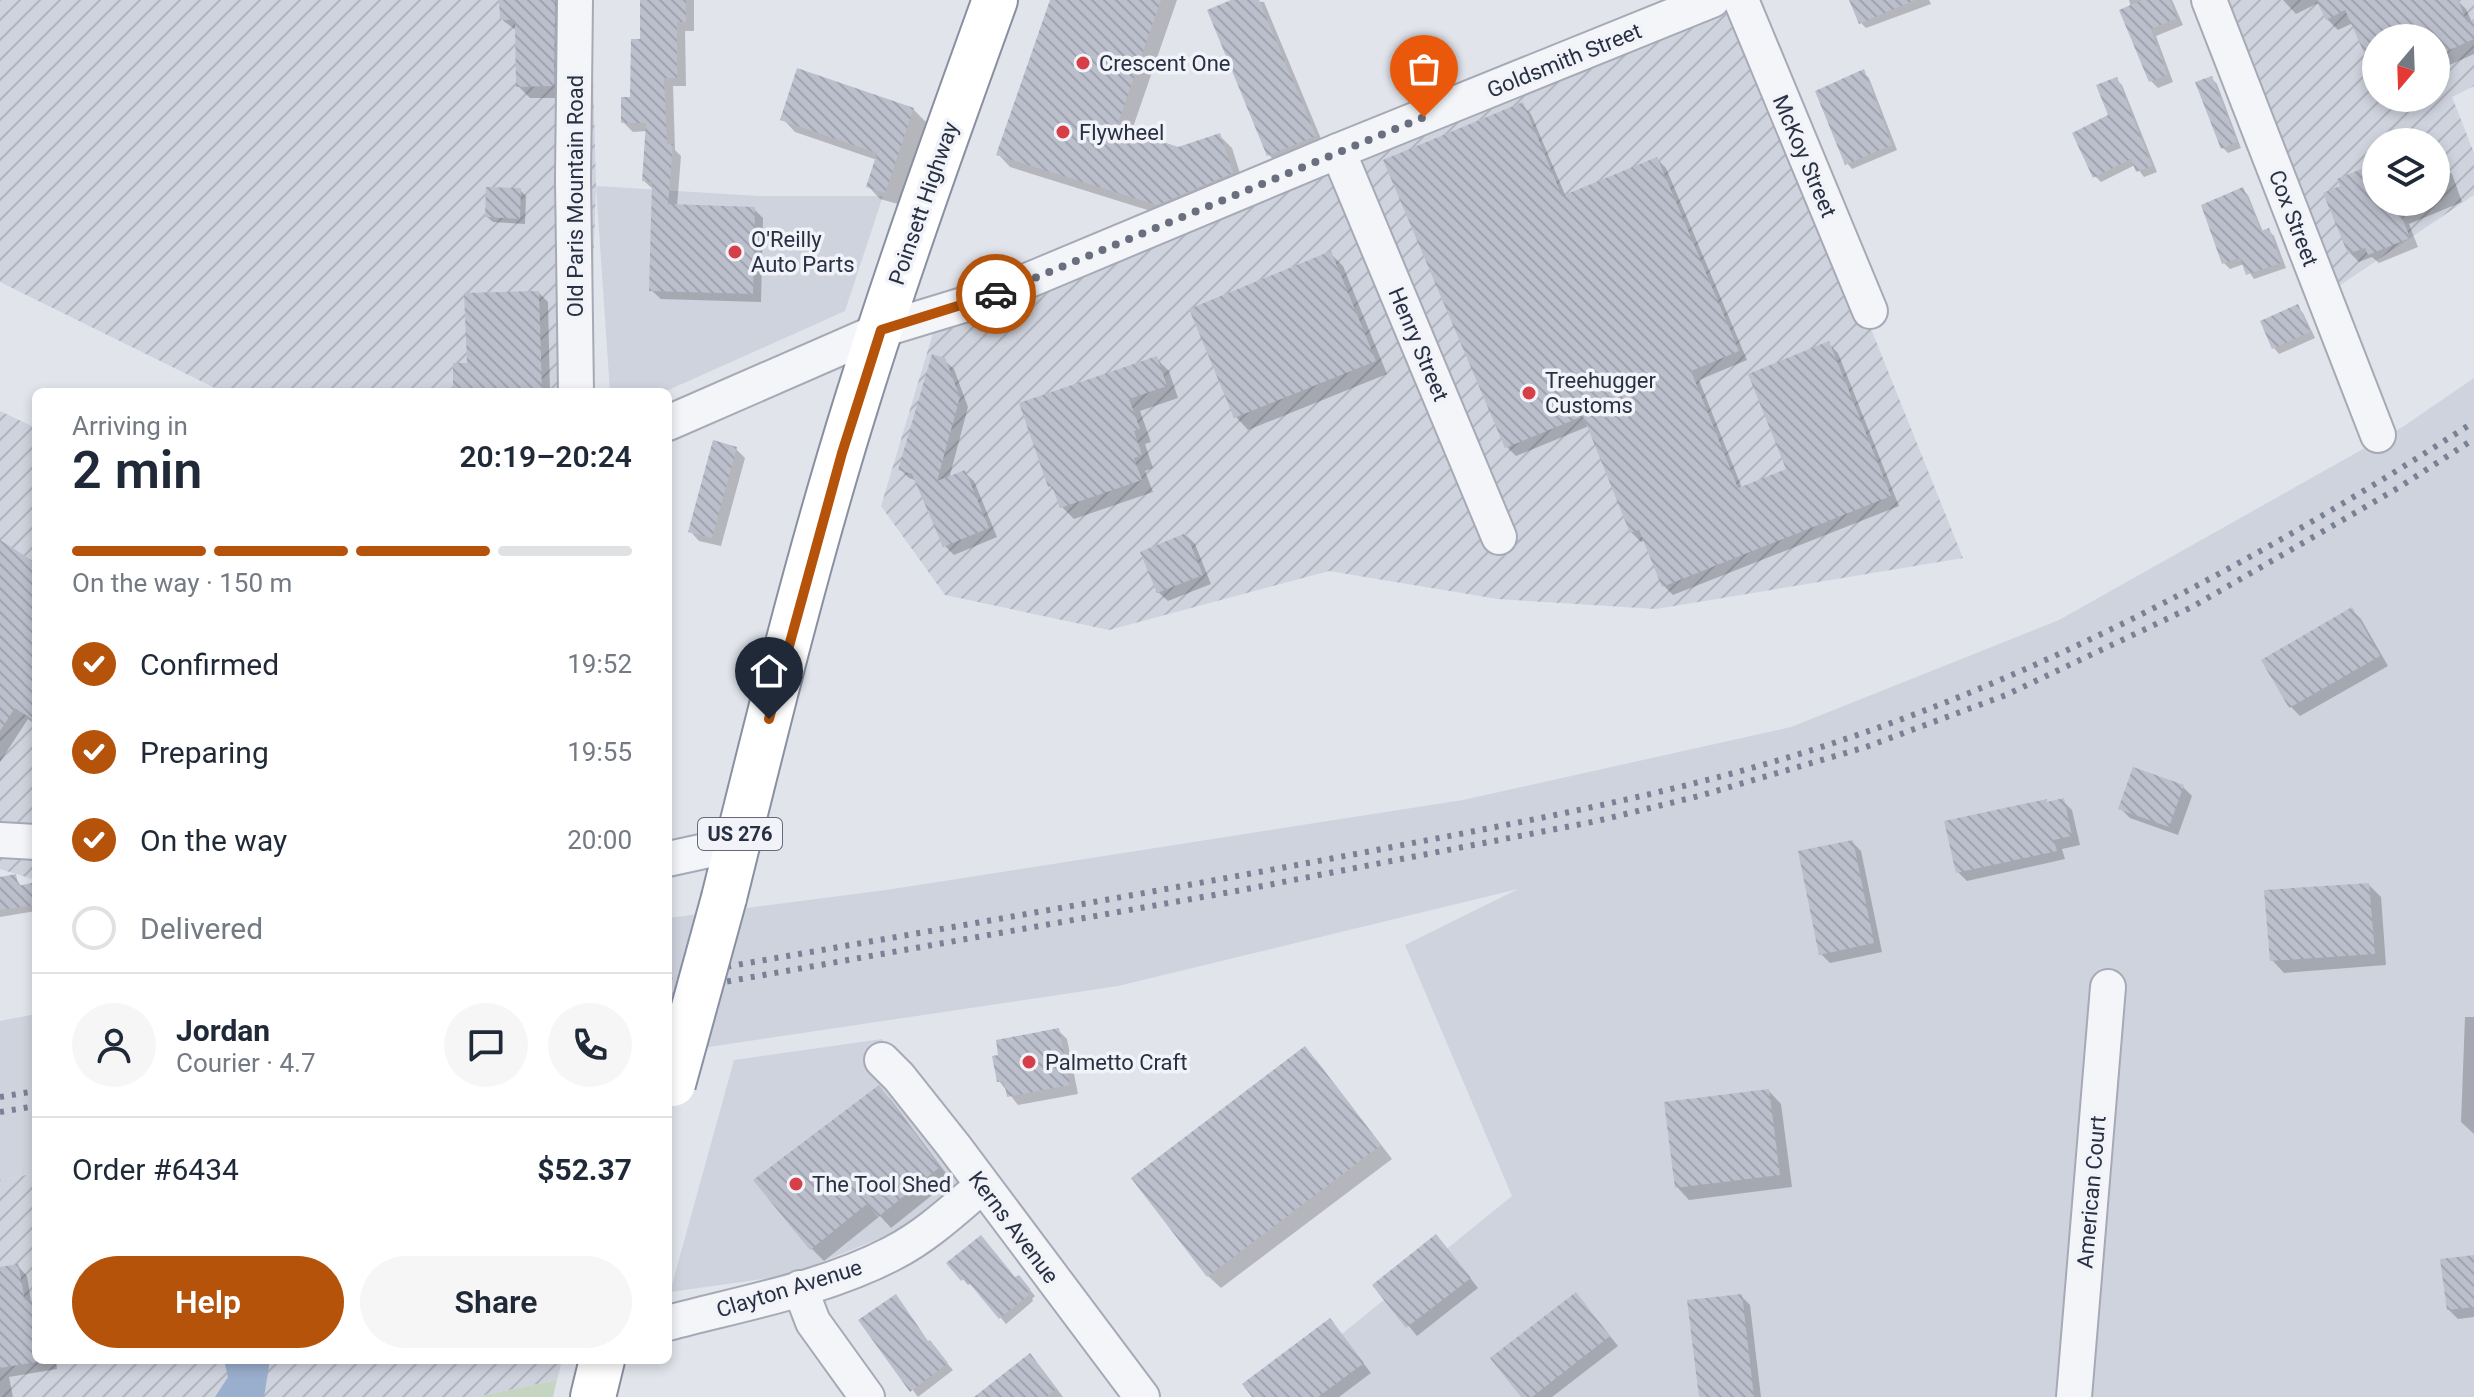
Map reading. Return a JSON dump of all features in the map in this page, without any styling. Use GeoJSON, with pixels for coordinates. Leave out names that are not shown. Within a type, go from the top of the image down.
{"type":"FeatureCollection","features":[{"type":"Feature","properties":{"kind":"highway","name":"Poinsett Highway"},"geometry":{"type":"LineString","coordinates":[[672,1086],[849,429],[940,153],[995,0]]}},
{"type":"Feature","properties":{"kind":"highway"},"geometry":{"type":"LineString","coordinates":[[593,1397],[601,1364]]}},
{"type":"Feature","properties":{"kind":"street","name":"Old Paris Mountain Road"},"geometry":{"type":"LineString","coordinates":[[575,0],[573,179],[576,388]]}},
{"type":"Feature","properties":{"kind":"street","name":"Goldsmith Street"},"geometry":{"type":"LineString","coordinates":[[881,330],[986,298],[1712,0]]}},
{"type":"Feature","properties":{"kind":"street","name":"McKoy Street"},"geometry":{"type":"LineString","coordinates":[[1741,0],[1870,311]]}},
{"type":"Feature","properties":{"kind":"street","name":"Cox Street"},"geometry":{"type":"LineString","coordinates":[[2209,0],[2378,435]]}},
{"type":"Feature","properties":{"kind":"street","name":"Henry Street"},"geometry":{"type":"LineString","coordinates":[[1338,151],[1499,537]]}},
{"type":"Feature","properties":{"kind":"street"},"geometry":{"type":"LineString","coordinates":[[672,421],[881,330]]}},
{"type":"Feature","properties":{"kind":"street"},"geometry":{"type":"LineString","coordinates":[[0,840],[32,842]]}},
{"type":"Feature","properties":{"kind":"street"},"geometry":{"type":"LineString","coordinates":[[672,858],[737,844]]}},
{"type":"Feature","properties":{"kind":"street","name":"American Court"},"geometry":{"type":"LineString","coordinates":[[2074,1397],[2108,987]]}},
{"type":"Feature","properties":{"kind":"street","name":"Kerns Avenue"},"geometry":{"type":"LineString","coordinates":[[882,1060],[899,1077],[1142,1397]]}},
{"type":"Feature","properties":{"kind":"street","name":"Clayton Avenue"},"geometry":{"type":"LineString","coordinates":[[672,1322],[850,1273],[895,1252],[939,1224],[982,1186]]}},
{"type":"Feature","properties":{"kind":"street"},"geometry":{"type":"LineString","coordinates":[[800,1288],[813,1322],[867,1397]]}},
{"type":"Feature","properties":{"kind":"shaded area"},"geometry":{"type":"Polygon","coordinates":[[[0,0],[591,0],[596,186],[589,388],[215,388],[0,282],[0,0]]]}},
{"type":"Feature","properties":{"kind":"shaded area"},"geometry":{"type":"Polygon","coordinates":[[[1739,0],[1963,558],[1656,609],[1498,599],[1329,571],[1109,630],[945,595],[881,506],[936,323],[1739,0]]]}},
{"type":"Feature","properties":{"kind":"shaded area"},"geometry":{"type":"Polygon","coordinates":[[[2228,0],[2474,0],[2474,86],[2452,97],[2474,153],[2474,195],[2450,211],[2450,128],[2362,128],[2362,216],[2443,216],[2339,286],[2228,0]]]}},
{"type":"Feature","properties":{"kind":"shaded area"},"geometry":{"type":"Polygon","coordinates":[[[596,186],[759,196],[883,196],[845,311],[672,388],[610,388],[596,186]]]}},
{"type":"Feature","properties":{"kind":"shaded area"},"geometry":{"type":"Polygon","coordinates":[[[2474,378],[2474,1397],[1264,1397],[1512,1196],[1405,945],[1518,889],[1118,986],[672,1052],[672,917],[886,890],[1463,800],[1791,727],[2059,620],[2404,426],[2474,378]]]}},
{"type":"Feature","properties":{"kind":"shaded area"},"geometry":{"type":"Polygon","coordinates":[[[0,411],[32,426],[32,879],[0,869],[0,411]]]}},
{"type":"Feature","properties":{"kind":"shaded area"},"geometry":{"type":"Polygon","coordinates":[[[32,1015],[32,1174],[0,1180],[0,1021],[32,1015]]]}},
{"type":"Feature","properties":{"kind":"shaded area"},"geometry":{"type":"Polygon","coordinates":[[[882,1039],[983,1196],[790,1275],[672,1292],[734,1060],[882,1039]]]}},
{"type":"Feature","properties":{"kind":"shaded area"},"geometry":{"type":"Polygon","coordinates":[[[32,1174],[32,1364],[561,1364],[557,1380],[476,1397],[0,1397],[0,1180],[32,1174]]]}},
{"type":"Feature","properties":{"kind":"green space"},"geometry":{"type":"Polygon","coordinates":[[[557,1380],[553,1397],[476,1397],[557,1380]]]}},
{"type":"Feature","properties":{"kind":"water"},"geometry":{"type":"Polygon","coordinates":[[[225,1364],[269,1364],[264,1397],[215,1397],[228,1377],[225,1364]]]}},
{"type":"Feature","properties":{"kind":"building"},"geometry":{"type":"Polygon","coordinates":[[[499,0],[555,0],[554,86],[516,87],[515,20],[500,20],[499,0]]]}},
{"type":"Feature","properties":{"kind":"building"},"geometry":{"type":"Polygon","coordinates":[[[640,0],[686,0],[686,22],[677,22],[677,78],[664,78],[667,144],[673,144],[668,204],[755,207],[753,294],[649,291],[652,182],[642,181],[646,123],[621,123],[621,97],[630,97],[631,39],[640,39],[640,0]]]}},
{"type":"Feature","properties":{"kind":"building","name":"Crescent One"},"geometry":{"type":"Polygon","coordinates":[[[1050,0],[1161,0],[1117,126],[1178,147],[1220,133],[1233,173],[1157,205],[996,155],[1050,0]]]}},
{"type":"Feature","properties":{"kind":"building"},"geometry":{"type":"Polygon","coordinates":[[[1231,0],[1259,0],[1316,136],[1267,156],[1207,10],[1231,0]]]}},
{"type":"Feature","properties":{"kind":"building"},"geometry":{"type":"Polygon","coordinates":[[[1849,0],[1915,0],[1859,24],[1849,0]]]}},
{"type":"Feature","properties":{"kind":"building"},"geometry":{"type":"Polygon","coordinates":[[[2142,0],[2170,0],[2177,18],[2151,29],[2167,75],[2149,82],[2119,10],[2142,0]]]}},
{"type":"Feature","properties":{"kind":"building"},"geometry":{"type":"Polygon","coordinates":[[[2316,0],[2458,0],[2467,22],[2474,19],[2474,39],[2450,50],[2450,24],[2362,24],[2362,48],[2345,10],[2326,20],[2316,0]]]}},
{"type":"Feature","properties":{"kind":"building"},"geometry":{"type":"Polygon","coordinates":[[[797,68],[914,108],[885,193],[866,187],[877,153],[780,120],[797,68]]]}},
{"type":"Feature","properties":{"kind":"building"},"geometry":{"type":"Polygon","coordinates":[[[1864,69],[1892,145],[1845,165],[1815,91],[1864,69]]]}},
{"type":"Feature","properties":{"kind":"building"},"geometry":{"type":"Polygon","coordinates":[[[2212,76],[2237,142],[2221,149],[2195,82],[2212,76]]]}},
{"type":"Feature","properties":{"kind":"building"},"geometry":{"type":"Polygon","coordinates":[[[2117,77],[2152,166],[2136,172],[2131,159],[2093,178],[2072,133],[2108,115],[2096,85],[2117,77]]]}},
{"type":"Feature","properties":{"kind":"building"},"geometry":{"type":"Polygon","coordinates":[[[1523,102],[1562,196],[1657,157],[1739,351],[1691,371],[1738,488],[1786,469],[1748,374],[1829,341],[1891,496],[1662,587],[1639,530],[1630,533],[1583,416],[1505,448],[1383,160],[1523,102]]]}},
{"type":"Feature","properties":{"kind":"building"},"geometry":{"type":"Polygon","coordinates":[[[2362,169],[2362,216],[2401,216],[2410,238],[2368,255],[2365,248],[2348,254],[2323,193],[2340,186],[2337,179],[2362,169]]]}},
{"type":"Feature","properties":{"kind":"building"},"geometry":{"type":"Polygon","coordinates":[[[486,187],[521,188],[520,219],[485,217],[486,187]]]}},
{"type":"Feature","properties":{"kind":"building"},"geometry":{"type":"Polygon","coordinates":[[[2243,187],[2261,231],[2269,228],[2281,263],[2246,275],[2240,258],[2222,264],[2201,205],[2243,187]]]}},
{"type":"Feature","properties":{"kind":"building"},"geometry":{"type":"Polygon","coordinates":[[[1331,251],[1376,361],[1234,418],[1189,309],[1331,251]]]}},
{"type":"Feature","properties":{"kind":"building"},"geometry":{"type":"Polygon","coordinates":[[[539,291],[542,388],[453,388],[453,363],[467,363],[464,293],[539,291]]]}},
{"type":"Feature","properties":{"kind":"building"},"geometry":{"type":"Polygon","coordinates":[[[2298,304],[2310,332],[2272,349],[2260,321],[2298,304]]]}},
{"type":"Feature","properties":{"kind":"building"},"geometry":{"type":"Polygon","coordinates":[[[932,354],[945,358],[960,397],[937,481],[965,470],[989,528],[943,547],[912,474],[898,470],[932,354]]]}},
{"type":"Feature","properties":{"kind":"building"},"geometry":{"type":"Polygon","coordinates":[[[1157,356],[1167,386],[1129,399],[1140,429],[1134,431],[1142,455],[1134,458],[1142,480],[1060,508],[1052,486],[1048,487],[1019,403],[1157,356]]]}},
{"type":"Feature","properties":{"kind":"building"},"geometry":{"type":"Polygon","coordinates":[[[713,440],[737,447],[712,538],[688,532],[713,440]]]}},
{"type":"Feature","properties":{"kind":"building"},"geometry":{"type":"Polygon","coordinates":[[[1186,533],[1203,575],[1157,593],[1140,552],[1186,533]]]}},
{"type":"Feature","properties":{"kind":"building"},"geometry":{"type":"Polygon","coordinates":[[[0,540],[32,560],[32,719],[15,708],[0,731],[0,540]]]}},
{"type":"Feature","properties":{"kind":"building"},"geometry":{"type":"Polygon","coordinates":[[[2352,607],[2380,656],[2289,708],[2261,660],[2352,607]]]}},
{"type":"Feature","properties":{"kind":"building"},"geometry":{"type":"Polygon","coordinates":[[[2133,767],[2184,785],[2169,827],[2118,809],[2133,767]]]}},
{"type":"Feature","properties":{"kind":"building"},"geometry":{"type":"Polygon","coordinates":[[[2064,798],[2072,836],[2054,840],[2057,851],[1956,873],[1944,821],[2064,798]]]}},
{"type":"Feature","properties":{"kind":"building"},"geometry":{"type":"Polygon","coordinates":[[[1853,840],[1874,943],[1819,955],[1798,851],[1853,840]]]}},
{"type":"Feature","properties":{"kind":"building"},"geometry":{"type":"Polygon","coordinates":[[[16,874],[18,886],[32,883],[32,906],[0,910],[0,877],[16,874]]]}},
{"type":"Feature","properties":{"kind":"building"},"geometry":{"type":"Polygon","coordinates":[[[2369,883],[2375,954],[2270,961],[2264,890],[2369,883]]]}},
{"type":"Feature","properties":{"kind":"building","name":"Palmetto Craft"},"geometry":{"type":"Polygon","coordinates":[[[1059,1028],[1070,1085],[1007,1097],[1004,1081],[997,1082],[992,1056],[998,1055],[996,1040],[1059,1028]]]}},
{"type":"Feature","properties":{"kind":"building"},"geometry":{"type":"Polygon","coordinates":[[[1305,1046],[1381,1145],[1207,1277],[1131,1178],[1305,1046]]]}},
{"type":"Feature","properties":{"kind":"building"},"geometry":{"type":"Polygon","coordinates":[[[879,1085],[940,1167],[878,1217],[867,1204],[810,1250],[753,1180],[879,1085]]]}},
{"type":"Feature","properties":{"kind":"building"},"geometry":{"type":"Polygon","coordinates":[[[1769,1089],[1780,1175],[1675,1188],[1664,1102],[1769,1089]]]}},
{"type":"Feature","properties":{"kind":"building"},"geometry":{"type":"Polygon","coordinates":[[[1436,1234],[1471,1278],[1406,1328],[1372,1285],[1436,1234]]]}},
{"type":"Feature","properties":{"kind":"building"},"geometry":{"type":"Polygon","coordinates":[[[981,1235],[1015,1277],[1019,1275],[1031,1290],[999,1319],[965,1278],[961,1281],[946,1263],[981,1235]]]}},
{"type":"Feature","properties":{"kind":"building"},"geometry":{"type":"Polygon","coordinates":[[[2474,1255],[2474,1307],[2447,1310],[2440,1259],[2474,1255]]]}},
{"type":"Feature","properties":{"kind":"building"},"geometry":{"type":"Polygon","coordinates":[[[18,1264],[25,1300],[32,1299],[32,1363],[0,1368],[0,1267],[18,1264]]]}},
{"type":"Feature","properties":{"kind":"building"},"geometry":{"type":"Polygon","coordinates":[[[1576,1292],[1610,1336],[1532,1397],[1521,1397],[1490,1358],[1576,1292]]]}},
{"type":"Feature","properties":{"kind":"building"},"geometry":{"type":"Polygon","coordinates":[[[896,1294],[928,1341],[948,1363],[910,1392],[858,1320],[896,1294]]]}},
{"type":"Feature","properties":{"kind":"building"},"geometry":{"type":"Polygon","coordinates":[[[1742,1294],[1754,1397],[1699,1397],[1687,1300],[1742,1294]]]}},
{"type":"Feature","properties":{"kind":"building"},"geometry":{"type":"Polygon","coordinates":[[[1330,1318],[1364,1363],[1318,1397],[1252,1397],[1242,1384],[1330,1318]]]}},
{"type":"Feature","properties":{"kind":"building"},"geometry":{"type":"Polygon","coordinates":[[[1030,1353],[1057,1389],[1046,1397],[974,1397],[1030,1353]]]}},
{"type":"Feature","properties":{"kind":"railway"},"geometry":{"type":"LineString","coordinates":[[672,976],[1491,828],[1677,788],[1800,754],[1941,704],[2099,635],[2327,513],[2474,422]]}},
{"type":"Feature","properties":{"kind":"railway"},"geometry":{"type":"LineString","coordinates":[[672,991],[1242,890],[1597,821],[1699,796],[1866,747],[2006,695],[2192,607],[2398,488],[2474,439]]}},
{"type":"Feature","properties":{"kind":"railway"},"geometry":{"type":"LineString","coordinates":[[0,1097],[32,1092]]}},
{"type":"Feature","properties":{"kind":"railway"},"geometry":{"type":"LineString","coordinates":[[0,1112],[32,1107]]}},
{"type":"Feature","properties":{"kind":"way so far"},"geometry":{"type":"LineString","coordinates":[[996,294],[1424,117]]}},
{"type":"Feature","properties":{"kind":"place","name":"Crescent One"},"geometry":{"type":"Point","coordinates":[1083,63]}},
{"type":"Feature","properties":{"kind":"place","name":"Flywheel"},"geometry":{"type":"Point","coordinates":[1063,132]}},
{"type":"Feature","properties":{"kind":"place","name":"O'Reilly Auto Parts"},"geometry":{"type":"Point","coordinates":[735,252]}},
{"type":"Feature","properties":{"kind":"place","name":"Treehugger Customs"},"geometry":{"type":"Point","coordinates":[1529,393]}},
{"type":"Feature","properties":{"kind":"place","name":"Palmetto Craft"},"geometry":{"type":"Point","coordinates":[1029,1062]}},
{"type":"Feature","properties":{"kind":"place","name":"The Tool Shed"},"geometry":{"type":"Point","coordinates":[796,1184]}},
{"type":"Feature","properties":{"kind":"route"},"geometry":{"type":"LineString","coordinates":[[769,719],[811,559],[857,400],[881,330],[996,294]]}}]}
